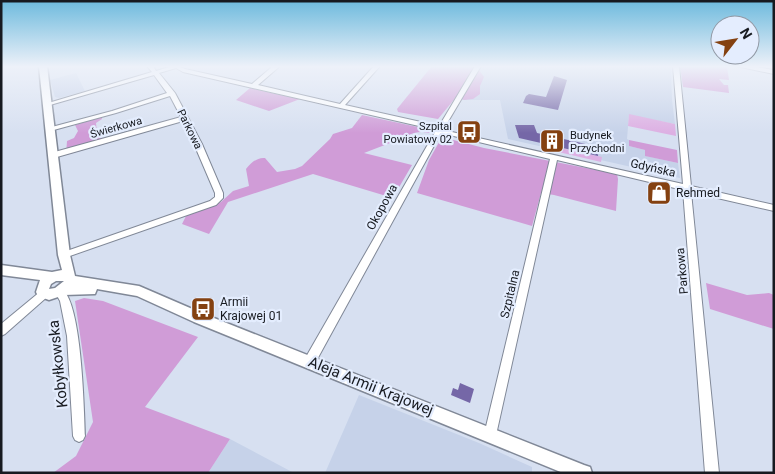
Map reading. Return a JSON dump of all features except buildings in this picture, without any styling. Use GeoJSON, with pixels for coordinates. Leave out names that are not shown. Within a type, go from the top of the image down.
{"type":"FeatureCollection","features":[{"type":"Feature","properties":{"kind":"street"},"geometry":{"type":"LineString","coordinates":[[1,331],[57,284],[63,263],[64,255],[46,88]]}},
{"type":"Feature","properties":{"kind":"street"},"geometry":{"type":"LineString","coordinates":[[48,104],[103,88]]}},
{"type":"Feature","properties":{"kind":"street","name":"Parkowa"},"geometry":{"type":"LineString","coordinates":[[64,255],[219,198],[219,193],[198,144],[168,88]]}},
{"type":"Feature","properties":{"kind":"street","name":"Gdyńska"},"geometry":{"type":"LineString","coordinates":[[262,88],[774,208]]}},
{"type":"Feature","properties":{"kind":"street"},"geometry":{"type":"LineString","coordinates":[[341,106],[357,88]]}},
{"type":"Feature","properties":{"kind":"street","name":"Okopowa"},"geometry":{"type":"LineString","coordinates":[[310,361],[465,88]]}},
{"type":"Feature","properties":{"kind":"street","name":"Parkowa"},"geometry":{"type":"LineString","coordinates":[[678,88],[712,473]]}},
{"type":"Feature","properties":{"kind":"street"},"geometry":{"type":"LineString","coordinates":[[50,128],[114,112],[172,93]]}},
{"type":"Feature","properties":{"kind":"street","name":"Świerkowa"},"geometry":{"type":"LineString","coordinates":[[54,155],[185,118]]}},
{"type":"Feature","properties":{"kind":"street","name":"Szpitalna"},"geometry":{"type":"LineString","coordinates":[[490,435],[554,157]]}},
{"type":"Feature","properties":{"kind":"street"},"geometry":{"type":"LineString","coordinates":[[2,270],[57,284]]}},
{"type":"Feature","properties":{"kind":"street","name":"Aleja Armii Krajowej"},"geometry":{"type":"LineString","coordinates":[[57,284],[157,300],[584,473]]}},
{"type":"Feature","properties":{"kind":"street","name":"Kobyłkowska"},"geometry":{"type":"LineString","coordinates":[[57,284],[65,298],[70,327],[76,371],[79,436]]}},
{"type":"Feature","properties":{"kind":"shaded area"},"geometry":{"type":"Polygon","coordinates":[[[52,88],[84,88],[85,91],[59,98],[55,97],[52,88]]]}},
{"type":"Feature","properties":{"kind":"shaded area"},"geometry":{"type":"Polygon","coordinates":[[[250,88],[300,99],[269,111],[236,100],[250,88]]]}},
{"type":"Feature","properties":{"kind":"shaded area"},"geometry":{"type":"Polygon","coordinates":[[[414,88],[480,88],[480,94],[473,99],[464,100],[462,99],[468,89],[462,90],[438,119],[398,112],[397,109],[414,88]]]}},
{"type":"Feature","properties":{"kind":"shaded area"},"geometry":{"type":"Polygon","coordinates":[[[468,88],[672,88],[675,124],[629,115],[627,139],[629,140],[629,146],[645,150],[646,156],[678,163],[680,178],[508,139],[500,100],[461,100],[468,88]]]}},
{"type":"Feature","properties":{"kind":"shaded area"},"geometry":{"type":"Polygon","coordinates":[[[692,88],[728,88],[729,93],[692,88]]]}},
{"type":"Feature","properties":{"kind":"shaded area"},"geometry":{"type":"Polygon","coordinates":[[[629,114],[675,124],[676,136],[628,126],[629,114]]]}},
{"type":"Feature","properties":{"kind":"shaded area"},"geometry":{"type":"Polygon","coordinates":[[[362,115],[427,129],[430,133],[413,133],[399,142],[390,143],[364,153],[412,165],[391,201],[383,195],[313,174],[228,202],[209,234],[182,224],[187,214],[221,202],[233,191],[249,186],[246,169],[254,161],[259,158],[265,158],[277,172],[295,169],[302,166],[333,134],[352,128],[362,115]]]}},
{"type":"Feature","properties":{"kind":"shaded area"},"geometry":{"type":"Polygon","coordinates":[[[102,117],[96,123],[97,133],[106,143],[115,141],[66,155],[67,141],[74,138],[78,131],[75,125],[102,117]]]}},
{"type":"Feature","properties":{"kind":"shaded area"},"geometry":{"type":"Polygon","coordinates":[[[442,137],[484,148],[617,174],[616,211],[541,193],[532,226],[417,193],[429,160],[442,137]]]}},
{"type":"Feature","properties":{"kind":"shaded area"},"geometry":{"type":"Polygon","coordinates":[[[629,140],[677,150],[678,163],[645,156],[645,150],[629,146],[629,140]]]}},
{"type":"Feature","properties":{"kind":"shaded area"},"geometry":{"type":"Polygon","coordinates":[[[551,146],[602,157],[601,162],[550,150],[551,146]]]}},
{"type":"Feature","properties":{"kind":"shaded area"},"geometry":{"type":"Polygon","coordinates":[[[706,283],[747,295],[769,293],[774,295],[774,329],[710,309],[706,283]]]}},
{"type":"Feature","properties":{"kind":"shaded area"},"geometry":{"type":"Polygon","coordinates":[[[84,298],[103,301],[198,337],[145,407],[230,439],[208,473],[53,473],[76,456],[93,422],[75,301],[84,298]]]}},
{"type":"Feature","properties":{"kind":"shaded area"},"geometry":{"type":"Polygon","coordinates":[[[359,395],[479,443],[532,467],[532,473],[325,473],[359,395]]]}},
{"type":"Feature","properties":{"kind":"shaded area"},"geometry":{"type":"Polygon","coordinates":[[[230,439],[294,473],[208,473],[230,439]]]}},
{"type":"Feature","properties":{"kind":"place","name":"Szpital Powiatowy 02"},"geometry":{"type":"Point","coordinates":[469,132]}},
{"type":"Feature","properties":{"kind":"place","name":"Budynek Przychodni"},"geometry":{"type":"Point","coordinates":[552,141]}},
{"type":"Feature","properties":{"kind":"place","name":"Rehmed"},"geometry":{"type":"Point","coordinates":[659,193]}},
{"type":"Feature","properties":{"kind":"place","name":"Armii Krajowej 01"},"geometry":{"type":"Point","coordinates":[203,309]}}]}
